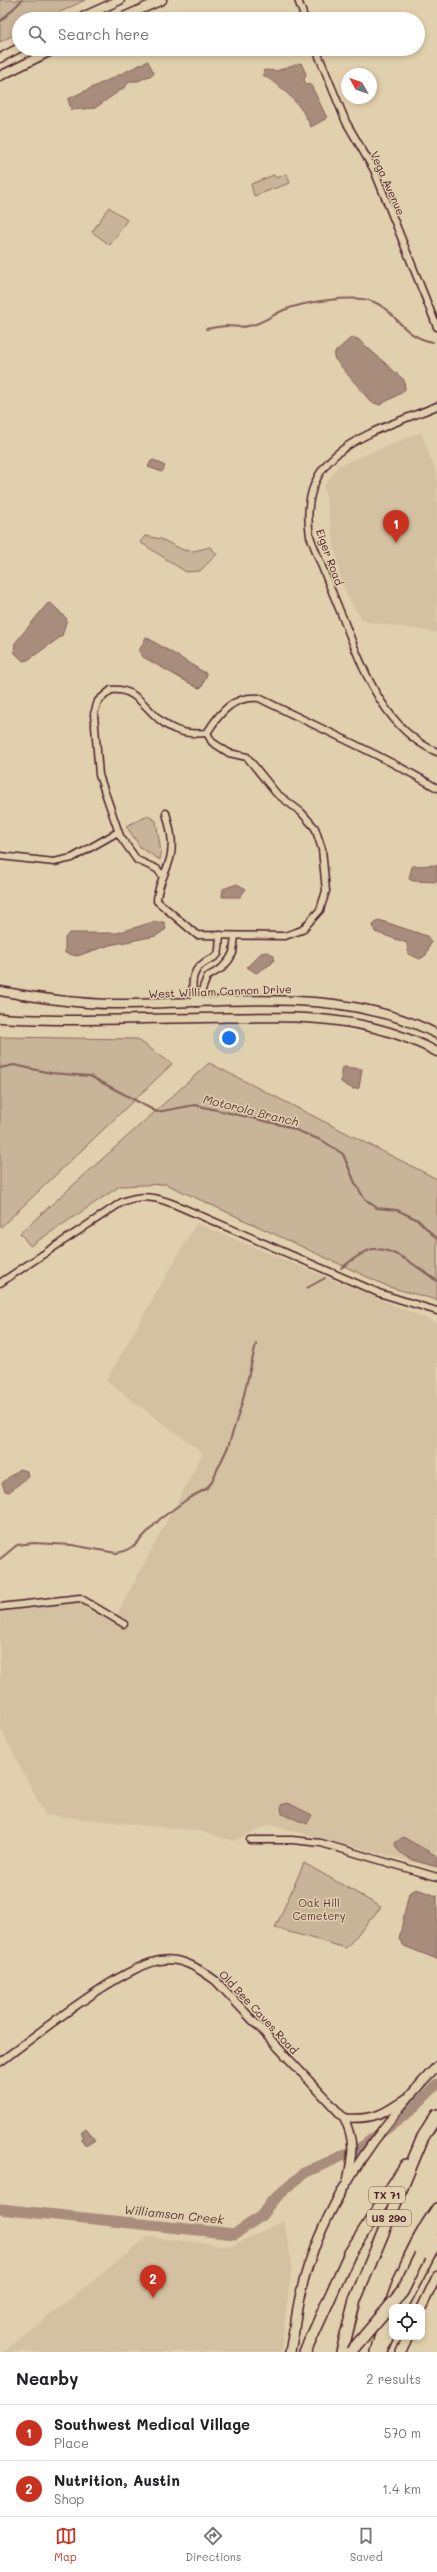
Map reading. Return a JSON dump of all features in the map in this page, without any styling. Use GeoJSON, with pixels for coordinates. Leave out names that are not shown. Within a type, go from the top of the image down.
{"type":"FeatureCollection","features":[{"type":"Feature","properties":{"kind":"highway","name":"US 290"},"geometry":{"type":"LineString","coordinates":[[342,2352],[355,2300],[423,2137],[437,2115]]}},
{"type":"Feature","properties":{"kind":"highway","name":"TX 71"},"geometry":{"type":"LineString","coordinates":[[305,2352],[350,2253],[423,2137]]}},
{"type":"Feature","properties":{"kind":"highway","name":"US 290"},"geometry":{"type":"LineString","coordinates":[[376,2352],[394,2291],[425,2227],[437,2209]]}},
{"type":"Feature","properties":{"kind":"highway"},"geometry":{"type":"LineString","coordinates":[[351,2352],[402,2292],[437,2222]]}},
{"type":"Feature","properties":{"kind":"highway"},"geometry":{"type":"LineString","coordinates":[[404,2304],[437,2240]]}},
{"type":"Feature","properties":{"kind":"highway"},"geometry":{"type":"LineString","coordinates":[[382,2352],[389,2337]]}},
{"type":"Feature","properties":{"kind":"main road"},"geometry":{"type":"LineString","coordinates":[[93,12],[120,0]]}},
{"type":"Feature","properties":{"kind":"main road"},"geometry":{"type":"LineString","coordinates":[[135,12],[162,0]]}},
{"type":"Feature","properties":{"kind":"main road"},"geometry":{"type":"LineString","coordinates":[[0,58],[12,52]]}},
{"type":"Feature","properties":{"kind":"main road"},"geometry":{"type":"LineString","coordinates":[[0,76],[41,56]]}},
{"type":"Feature","properties":{"kind":"main road","name":"West William Cannon Drive"},"geometry":{"type":"LineString","coordinates":[[0,991],[79,1003],[196,1003],[294,999],[355,1007],[388,1014],[437,1034]]}},
{"type":"Feature","properties":{"kind":"main road"},"geometry":{"type":"LineString","coordinates":[[194,1018],[196,1003]]}},
{"type":"Feature","properties":{"kind":"main road"},"geometry":{"type":"LineString","coordinates":[[0,1018],[44,1021],[285,1017],[350,1021],[403,1036],[437,1052]]}},
{"type":"Feature","properties":{"kind":"main road"},"geometry":{"type":"LineString","coordinates":[[291,2352],[294,2330],[306,2276],[319,2240],[347,2181],[370,2143],[406,2097],[437,2066]]}},
{"type":"Feature","properties":{"kind":"main road"},"geometry":{"type":"LineString","coordinates":[[423,2304],[437,2276]]}},
{"type":"Feature","properties":{"kind":"main road"},"geometry":{"type":"LineString","coordinates":[[401,2352],[407,2340]]}},
{"type":"Feature","properties":{"kind":"main road"},"geometry":{"type":"LineString","coordinates":[[405,2352],[408,2340]]}},
{"type":"Feature","properties":{"kind":"street"},"geometry":{"type":"LineString","coordinates":[[298,0],[302,12]]}},
{"type":"Feature","properties":{"kind":"street","name":"Vega Avenue"},"geometry":{"type":"LineString","coordinates":[[319,56],[346,122],[374,170],[437,327]]}},
{"type":"Feature","properties":{"kind":"street","name":"Eiger Road"},"geometry":{"type":"LineString","coordinates":[[437,406],[352,441],[338,451],[325,465],[312,488],[308,513],[313,543],[366,675],[388,711],[404,730],[420,743],[437,752]]}},
{"type":"Feature","properties":{"kind":"street"},"geometry":{"type":"LineString","coordinates":[[163,876],[157,869],[137,860],[118,832],[99,775],[94,714],[98,701],[110,690],[127,691],[174,729],[193,734],[207,733]]}},
{"type":"Feature","properties":{"kind":"street"},"geometry":{"type":"LineString","coordinates":[[207,733],[216,718],[230,705],[245,697],[259,698],[340,739],[364,748],[437,788]]}},
{"type":"Feature","properties":{"kind":"street"},"geometry":{"type":"LineString","coordinates":[[166,813],[172,838],[172,852],[156,901],[197,934],[285,936],[302,930],[312,921],[320,910],[326,891],[322,849],[315,828],[301,812],[276,793],[247,757],[229,752],[218,746],[212,742],[207,733]]}},
{"type":"Feature","properties":{"kind":"street"},"geometry":{"type":"LineString","coordinates":[[0,856],[54,862],[72,858],[118,832]]}},
{"type":"Feature","properties":{"kind":"street"},"geometry":{"type":"LineString","coordinates":[[196,1003],[191,988],[194,975],[199,966],[216,956],[219,951],[220,935]]}},
{"type":"Feature","properties":{"kind":"street"},"geometry":{"type":"LineString","coordinates":[[196,1003],[207,977],[222,968],[229,960],[233,952],[235,936]]}},
{"type":"Feature","properties":{"kind":"street"},"geometry":{"type":"LineString","coordinates":[[0,1283],[122,1202],[135,1198],[150,1197],[176,1205],[379,1293],[437,1311]]}},
{"type":"Feature","properties":{"kind":"street"},"geometry":{"type":"LineString","coordinates":[[0,1607],[80,1598],[124,1624]]}},
{"type":"Feature","properties":{"kind":"street"},"geometry":{"type":"LineString","coordinates":[[250,1840],[292,1840],[321,1843],[437,1877]]}},
{"type":"Feature","properties":{"kind":"street","name":"Old Bee Caves Road"},"geometry":{"type":"LineString","coordinates":[[0,2062],[128,1972],[164,1960],[195,1966],[216,1981],[344,2118],[352,2136],[353,2149],[347,2181]]}},
{"type":"Feature","properties":{"kind":"street"},"geometry":{"type":"LineString","coordinates":[[344,2118],[364,2120],[378,2117],[406,2097]]}},
{"type":"Feature","properties":{"kind":"shaded area"},"geometry":{"type":"Polygon","coordinates":[[[148,61],[154,74],[138,81],[130,81],[125,87],[95,108],[71,110],[68,99],[148,61]]]}},
{"type":"Feature","properties":{"kind":"shaded area"},"geometry":{"type":"Polygon","coordinates":[[[301,63],[306,74],[304,80],[306,84],[311,85],[327,118],[311,127],[303,111],[292,98],[263,75],[264,70],[276,71],[301,63]]]}},
{"type":"Feature","properties":{"kind":"shaded area"},"geometry":{"type":"Polygon","coordinates":[[[352,337],[358,339],[404,380],[405,389],[403,392],[380,405],[371,402],[334,358],[335,352],[352,337]]]}},
{"type":"Feature","properties":{"kind":"shaded area"},"geometry":{"type":"Polygon","coordinates":[[[421,432],[437,475],[437,633],[363,621],[347,596],[340,578],[324,487],[338,466],[421,432]]]}},
{"type":"Feature","properties":{"kind":"shaded area"},"geometry":{"type":"Polygon","coordinates":[[[154,460],[165,466],[162,472],[148,467],[151,461],[154,460]]]}},
{"type":"Feature","properties":{"kind":"shaded area"},"geometry":{"type":"Polygon","coordinates":[[[51,603],[67,619],[62,636],[28,660],[23,661],[14,652],[15,643],[47,604],[51,603]]]}},
{"type":"Feature","properties":{"kind":"shaded area"},"geometry":{"type":"Polygon","coordinates":[[[146,637],[207,674],[202,687],[198,688],[143,657],[139,651],[146,637]]]}},
{"type":"Feature","properties":{"kind":"shaded area"},"geometry":{"type":"Polygon","coordinates":[[[437,865],[437,882],[413,881],[409,879],[412,866],[437,865]]]}},
{"type":"Feature","properties":{"kind":"shaded area"},"geometry":{"type":"Polygon","coordinates":[[[237,884],[246,889],[240,897],[222,897],[223,889],[237,884]]]}},
{"type":"Feature","properties":{"kind":"shaded area"},"geometry":{"type":"Polygon","coordinates":[[[379,920],[427,936],[431,942],[426,955],[420,959],[408,954],[407,943],[375,932],[373,925],[379,920]]]}},
{"type":"Feature","properties":{"kind":"shaded area"},"geometry":{"type":"Polygon","coordinates":[[[153,922],[164,922],[166,929],[156,936],[110,945],[77,956],[65,953],[65,938],[69,933],[117,933],[153,922]]]}},
{"type":"Feature","properties":{"kind":"shaded area"},"geometry":{"type":"Polygon","coordinates":[[[268,952],[274,956],[274,960],[271,964],[256,973],[247,967],[261,953],[268,952]]]}},
{"type":"Feature","properties":{"kind":"shaded area"},"geometry":{"type":"Polygon","coordinates":[[[344,1067],[362,1069],[359,1088],[353,1089],[341,1082],[341,1069],[344,1067]]]}},
{"type":"Feature","properties":{"kind":"shaded area"},"geometry":{"type":"Polygon","coordinates":[[[196,1223],[437,1323],[437,1868],[269,1825],[233,1841],[199,1831],[45,1815],[0,1728],[0,1607],[83,1599],[115,1618],[203,1453],[106,1381],[196,1223]]]}},
{"type":"Feature","properties":{"kind":"shaded area"},"geometry":{"type":"Polygon","coordinates":[[[19,1469],[27,1471],[28,1477],[9,1492],[5,1491],[2,1483],[19,1469]]]}},
{"type":"Feature","properties":{"kind":"shaded area"},"geometry":{"type":"Polygon","coordinates":[[[288,1803],[312,1815],[307,1824],[282,1814],[281,1805],[288,1803]]]}},
{"type":"Feature","properties":{"kind":"shaded area"},"geometry":{"type":"Polygon","coordinates":[[[403,1837],[437,1856],[437,1867],[412,1860],[401,1853],[395,1843],[403,1837]]]}},
{"type":"Feature","properties":{"kind":"shaded area"},"geometry":{"type":"Polygon","coordinates":[[[417,1889],[437,1896],[437,1959],[404,1946],[399,1939],[409,1893],[417,1889]]]}},
{"type":"Feature","properties":{"kind":"shaded area"},"geometry":{"type":"Polygon","coordinates":[[[86,2129],[95,2140],[86,2146],[81,2139],[84,2137],[81,2133],[86,2129]]]}},
{"type":"Feature","properties":{"kind":"shaded area"},"geometry":{"type":"Polygon","coordinates":[[[284,2221],[292,2264],[281,2352],[3,2352],[148,2237],[231,2246],[284,2221]]]}},
{"type":"Feature","properties":{"kind":"green space"},"geometry":{"type":"Polygon","coordinates":[[[0,0],[85,0],[60,12],[12,12],[12,36],[0,42],[0,0]]]}},
{"type":"Feature","properties":{"kind":"green space"},"geometry":{"type":"Polygon","coordinates":[[[287,174],[290,183],[254,196],[251,184],[274,175],[276,178],[287,174]]]}},
{"type":"Feature","properties":{"kind":"green space"},"geometry":{"type":"Polygon","coordinates":[[[109,207],[127,220],[110,245],[92,232],[109,207]]]}},
{"type":"Feature","properties":{"kind":"green space"},"geometry":{"type":"Polygon","coordinates":[[[145,536],[161,539],[183,550],[194,551],[210,547],[217,554],[200,571],[186,572],[140,542],[145,536]]]}},
{"type":"Feature","properties":{"kind":"green space"},"geometry":{"type":"Polygon","coordinates":[[[148,816],[156,821],[161,852],[160,860],[141,848],[126,826],[148,816]]]}},
{"type":"Feature","properties":{"kind":"green space"},"geometry":{"type":"Polygon","coordinates":[[[0,1037],[137,1039],[172,1064],[0,1228],[0,1037]]]}},
{"type":"Feature","properties":{"kind":"green space"},"geometry":{"type":"Polygon","coordinates":[[[209,1063],[437,1179],[437,1300],[389,1287],[166,1184],[120,1186],[30,1246],[20,1233],[209,1063]]]}},
{"type":"Feature","properties":{"kind":"green space","name":"Oak Hill Cemetery"},"geometry":{"type":"Polygon","coordinates":[[[304,1863],[381,1907],[346,1948],[275,1928],[304,1863]]]}},
{"type":"Feature","properties":{"kind":"waterway"},"geometry":{"type":"LineString","coordinates":[[0,22],[22,0]]}},
{"type":"Feature","properties":{"kind":"waterway"},"geometry":{"type":"LineString","coordinates":[[206,329],[224,326],[246,327],[267,319],[284,310],[304,304],[329,300],[354,299],[374,302],[382,306],[413,335],[433,342]]}},
{"type":"Feature","properties":{"kind":"waterway","name":"Motorola Branch"},"geometry":{"type":"LineString","coordinates":[[0,1068],[14,1065],[51,1073],[90,1076],[157,1112],[195,1105],[286,1126],[323,1141],[343,1154],[355,1183],[364,1198],[377,1208],[397,1210],[418,1220],[437,1239]]}},
{"type":"Feature","properties":{"kind":"waterway"},"geometry":{"type":"LineString","coordinates":[[341,1268],[369,1250],[381,1249],[407,1260],[437,1281]]}},
{"type":"Feature","properties":{"kind":"waterway"},"geometry":{"type":"LineString","coordinates":[[307,1288],[325,1278]]}},
{"type":"Feature","properties":{"kind":"waterway"},"geometry":{"type":"LineString","coordinates":[[0,1559],[17,1545],[34,1543],[72,1545],[116,1553],[125,1551],[135,1545],[160,1519],[189,1498],[206,1489],[211,1483],[228,1447],[242,1403],[256,1344]]}},
{"type":"Feature","properties":{"kind":"waterway","name":"Williamson Creek"},"geometry":{"type":"LineString","coordinates":[[0,2209],[235,2234],[261,2216],[272,2201],[304,2173],[362,2147],[411,2110],[437,2084]]}},
{"type":"Feature","properties":{"kind":"place","name":"Southwest Medical Village"},"geometry":{"type":"Point","coordinates":[396,543]}},
{"type":"Feature","properties":{"kind":"place","name":"Nutrition, Austin"},"geometry":{"type":"Point","coordinates":[153,2298]}}]}
